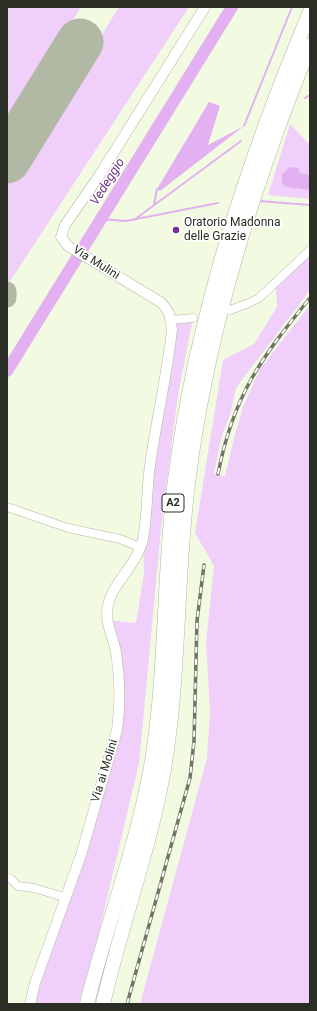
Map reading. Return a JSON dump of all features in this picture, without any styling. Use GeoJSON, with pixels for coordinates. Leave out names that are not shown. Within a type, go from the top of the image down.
{"type":"FeatureCollection","features":[{"type":"Feature","properties":{"kind":"highway","name":"A2"},"geometry":{"type":"LineString","coordinates":[[87,1004],[135,838],[152,762],[159,702],[167,558],[175,481],[189,396],[203,329],[229,232],[272,108],[310,12]]}},
{"type":"Feature","properties":{"kind":"highway","name":"A2"},"geometry":{"type":"LineString","coordinates":[[103,1004],[147,845],[164,768],[174,674],[184,518],[193,444],[207,367],[224,296],[242,234],[282,116],[310,45]]}},
{"type":"Feature","properties":{"kind":"street","name":"Via Mulini"},"geometry":{"type":"LineString","coordinates":[[171,320],[162,303],[63,241],[61,235],[65,225],[99,176],[205,7]]}},
{"type":"Feature","properties":{"kind":"street"},"geometry":{"type":"LineString","coordinates":[[230,310],[259,298],[310,250]]}},
{"type":"Feature","properties":{"kind":"street"},"geometry":{"type":"LineString","coordinates":[[7,506],[68,528],[141,543],[149,473],[171,334],[171,320],[193,318]]}},
{"type":"Feature","properties":{"kind":"street","name":"Via ai Molini"},"geometry":{"type":"LineString","coordinates":[[30,1004],[35,983],[64,897],[81,855],[117,730],[120,711],[120,688],[116,650],[107,620],[107,606],[133,564],[141,543]]}},
{"type":"Feature","properties":{"kind":"street"},"geometry":{"type":"LineString","coordinates":[[7,878],[11,879],[18,886],[34,888],[64,897]]}},
{"type":"Feature","properties":{"kind":"shaded area"},"geometry":{"type":"Polygon","coordinates":[[[7,7],[81,7],[7,127],[7,7]]]}},
{"type":"Feature","properties":{"kind":"shaded area"},"geometry":{"type":"Polygon","coordinates":[[[119,7],[189,7],[7,286],[7,187],[119,7]]]}},
{"type":"Feature","properties":{"kind":"shaded area"},"geometry":{"type":"Polygon","coordinates":[[[209,102],[220,106],[208,145],[244,126],[160,191],[157,189],[209,102]]]}},
{"type":"Feature","properties":{"kind":"shaded area"},"geometry":{"type":"Polygon","coordinates":[[[290,124],[310,145],[310,199],[268,195],[290,124]]]}},
{"type":"Feature","properties":{"kind":"shaded area"},"geometry":{"type":"Polygon","coordinates":[[[290,167],[298,168],[301,174],[307,174],[310,177],[310,190],[286,187],[282,184],[282,174],[290,167]]]}},
{"type":"Feature","properties":{"kind":"shaded area"},"geometry":{"type":"Polygon","coordinates":[[[310,255],[310,290],[236,388],[230,415],[221,439],[214,474],[225,476],[243,407],[260,369],[310,305],[310,1004],[140,1004],[207,758],[210,711],[206,643],[214,566],[195,533],[223,360],[254,344],[277,307],[276,287],[310,255]]]}},
{"type":"Feature","properties":{"kind":"shaded area"},"geometry":{"type":"Polygon","coordinates":[[[193,318],[178,395],[162,519],[139,763],[99,932],[79,1004],[30,1004],[120,711],[107,620],[136,623],[144,573],[143,538],[171,320],[193,318]]]}},
{"type":"Feature","properties":{"kind":"waterway","name":"Vedeggio"},"geometry":{"type":"LineString","coordinates":[[7,371],[232,7]]}},
{"type":"Feature","properties":{"kind":"waterway"},"geometry":{"type":"LineString","coordinates":[[244,126],[292,7]]}},
{"type":"Feature","properties":{"kind":"waterway"},"geometry":{"type":"LineString","coordinates":[[305,98],[310,95]]}},
{"type":"Feature","properties":{"kind":"waterway"},"geometry":{"type":"LineString","coordinates":[[134,220],[241,141]]}},
{"type":"Feature","properties":{"kind":"waterway"},"geometry":{"type":"LineString","coordinates":[[154,205],[157,189]]}},
{"type":"Feature","properties":{"kind":"waterway"},"geometry":{"type":"LineString","coordinates":[[259,201],[310,205]]}},
{"type":"Feature","properties":{"kind":"waterway"},"geometry":{"type":"LineString","coordinates":[[101,219],[126,221],[218,203]]}},
{"type":"Feature","properties":{"kind":"taxiway"},"geometry":{"type":"LineString","coordinates":[[7,291],[7,298]]}},
{"type":"Feature","properties":{"kind":"runway"},"geometry":{"type":"LineString","coordinates":[[7,160],[80,42]]}},
{"type":"Feature","properties":{"kind":"railway"},"geometry":{"type":"LineString","coordinates":[[218,474],[224,447],[232,422],[251,379],[263,359],[310,298]]}},
{"type":"Feature","properties":{"kind":"railway"},"geometry":{"type":"LineString","coordinates":[[127,1004],[190,778],[194,741],[197,621],[204,565]]}},
{"type":"Feature","properties":{"kind":"place","name":"Oratorio Madonna delle Grazie"},"geometry":{"type":"Point","coordinates":[176,230]}}]}
